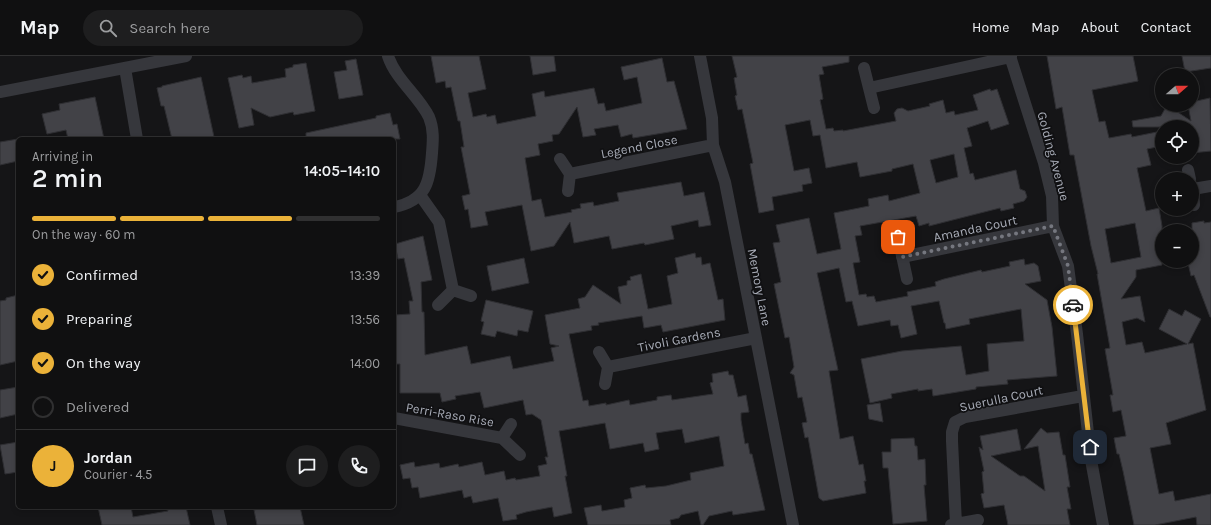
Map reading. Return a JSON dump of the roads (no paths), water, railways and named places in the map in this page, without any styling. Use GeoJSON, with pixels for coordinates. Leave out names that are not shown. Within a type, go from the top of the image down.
{"type":"FeatureCollection","features":[{"type":"Feature","properties":{"kind":"street"},"geometry":{"type":"LineString","coordinates":[[0,92],[186,56]]}},
{"type":"Feature","properties":{"kind":"street"},"geometry":{"type":"LineString","coordinates":[[388,56],[401,80],[424,110],[432,128],[433,140],[430,175],[425,189],[420,195],[408,203],[396,206]]}},
{"type":"Feature","properties":{"kind":"street","name":"Memory Lane"},"geometry":{"type":"LineString","coordinates":[[700,56],[712,118],[714,145],[725,182],[793,525]]}},
{"type":"Feature","properties":{"kind":"street"},"geometry":{"type":"LineString","coordinates":[[869,88],[1010,56]]}},
{"type":"Feature","properties":{"kind":"street","name":"Golding Avenue"},"geometry":{"type":"LineString","coordinates":[[1010,56],[1052,196],[1053,226],[1068,266],[1091,460],[1103,525]]}},
{"type":"Feature","properties":{"kind":"street"},"geometry":{"type":"LineString","coordinates":[[125,68],[137,137]]}},
{"type":"Feature","properties":{"kind":"street"},"geometry":{"type":"LineString","coordinates":[[864,68],[874,108]]}},
{"type":"Feature","properties":{"kind":"street","name":"Legend Close"},"geometry":{"type":"LineString","coordinates":[[570,174],[714,145]]}},
{"type":"Feature","properties":{"kind":"street"},"geometry":{"type":"LineString","coordinates":[[560,159],[570,174],[568,191]]}},
{"type":"Feature","properties":{"kind":"street"},"geometry":{"type":"LineString","coordinates":[[1199,183],[1211,186]]}},
{"type":"Feature","properties":{"kind":"street"},"geometry":{"type":"LineString","coordinates":[[420,195],[439,222],[453,290]]}},
{"type":"Feature","properties":{"kind":"street","name":"Amanda Court"},"geometry":{"type":"LineString","coordinates":[[902,257],[1053,226]]}},
{"type":"Feature","properties":{"kind":"street"},"geometry":{"type":"LineString","coordinates":[[898,237],[907,279]]}},
{"type":"Feature","properties":{"kind":"street"},"geometry":{"type":"LineString","coordinates":[[453,290],[471,296]]}},
{"type":"Feature","properties":{"kind":"street"},"geometry":{"type":"LineString","coordinates":[[438,305],[453,290]]}},
{"type":"Feature","properties":{"kind":"street","name":"Tivoli Gardens"},"geometry":{"type":"LineString","coordinates":[[608,367],[756,338]]}},
{"type":"Feature","properties":{"kind":"street"},"geometry":{"type":"LineString","coordinates":[[599,352],[608,367],[606,384]]}},
{"type":"Feature","properties":{"kind":"street","name":"Suerulla Court"},"geometry":{"type":"LineString","coordinates":[[978,520],[954,524],[952,432],[955,422],[965,417],[1083,396]]}},
{"type":"Feature","properties":{"kind":"street","name":"Perri-Raso Rise"},"geometry":{"type":"LineString","coordinates":[[396,418],[502,438],[520,455]]}},
{"type":"Feature","properties":{"kind":"street","name":"Perri-Raso Rise"},"geometry":{"type":"LineString","coordinates":[[502,438],[512,424]]}},
{"type":"Feature","properties":{"kind":"street"},"geometry":{"type":"LineString","coordinates":[[217,509],[220,525]]}}]}
